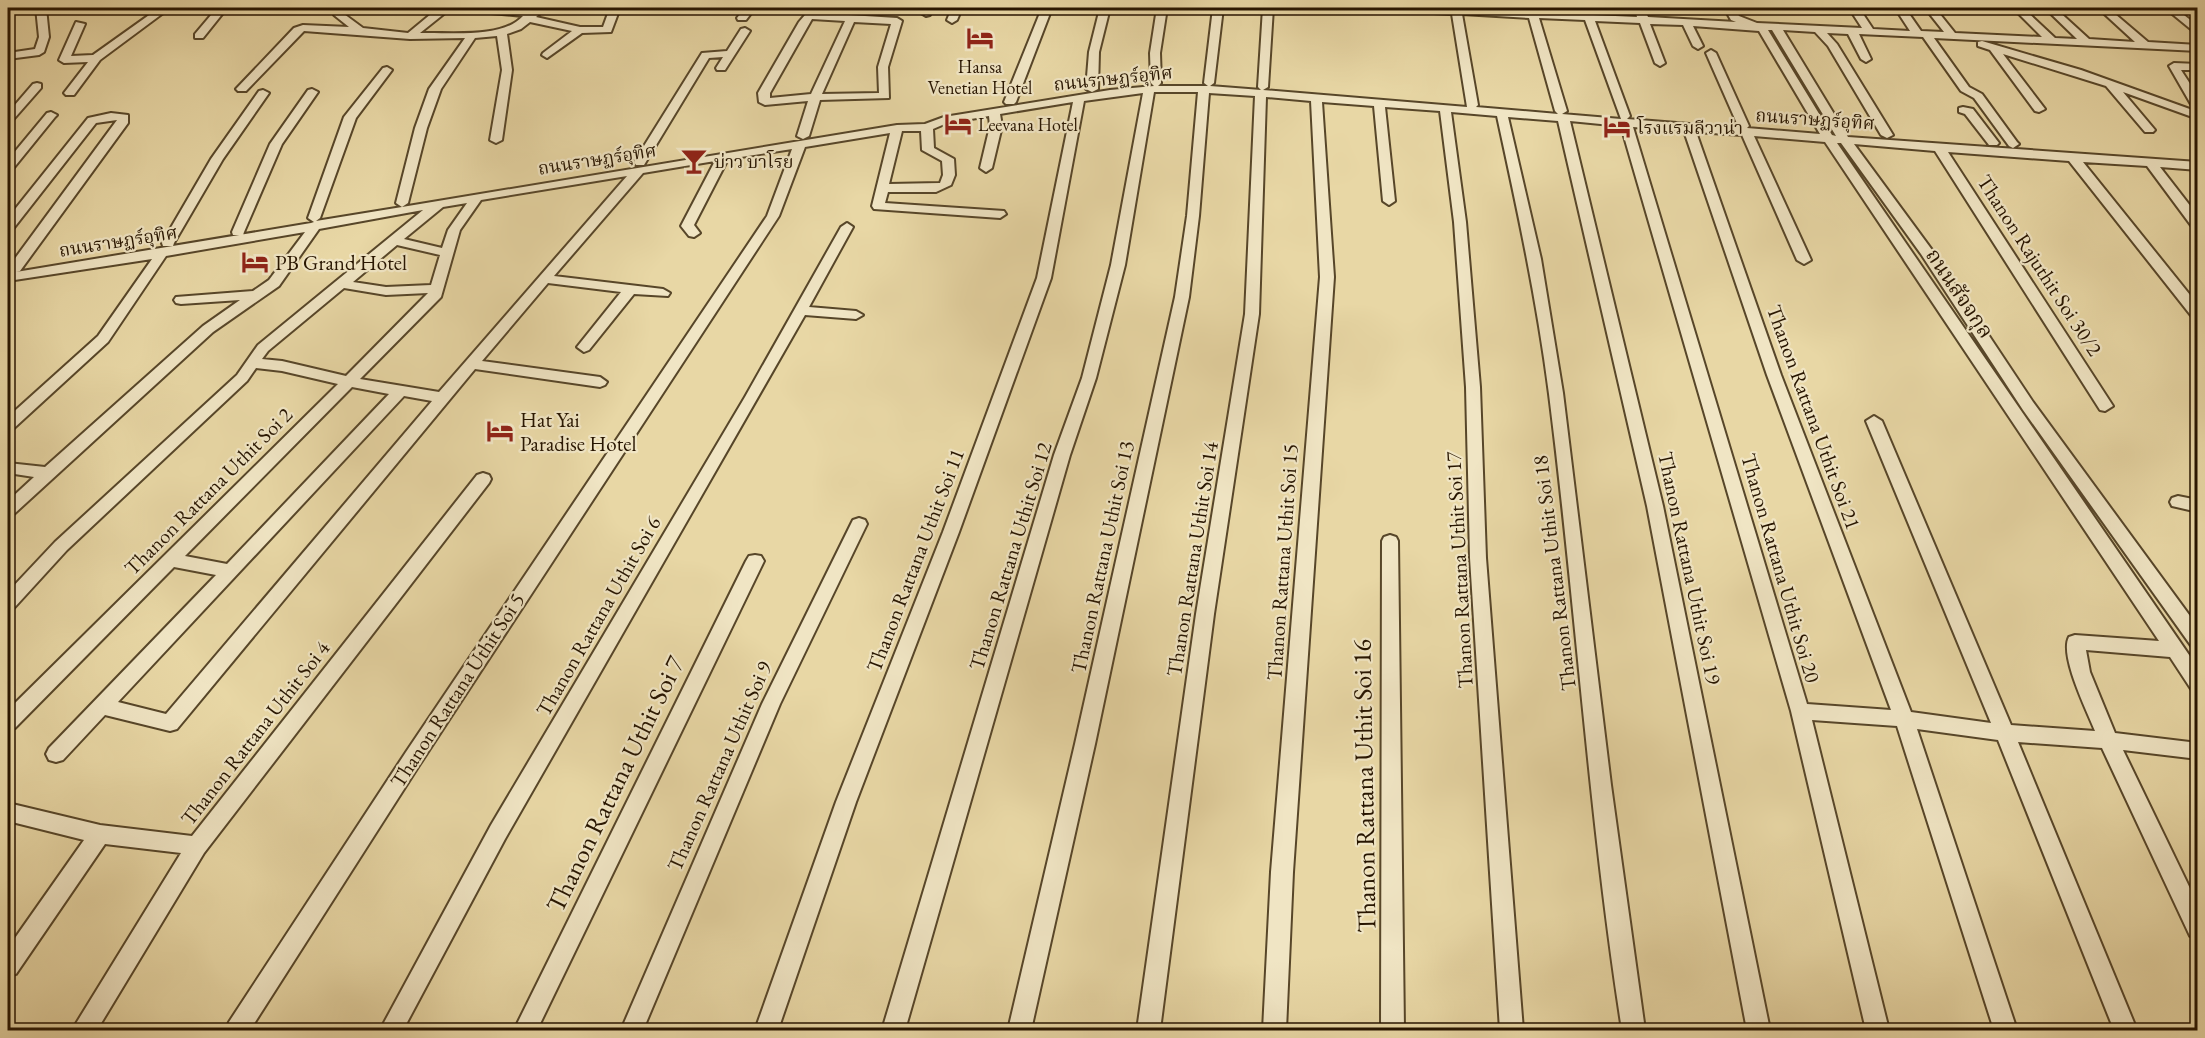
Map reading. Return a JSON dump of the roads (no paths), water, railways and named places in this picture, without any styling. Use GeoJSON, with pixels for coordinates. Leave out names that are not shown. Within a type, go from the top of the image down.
{"type":"FeatureCollection","features":[{"type":"Feature","properties":{"kind":"street"},"geometry":{"type":"LineString","coordinates":[[11,55],[39,52],[44,37],[41,8]]}},
{"type":"Feature","properties":{"kind":"street"},"geometry":{"type":"LineString","coordinates":[[70,93],[96,58],[165,8]]}},
{"type":"Feature","properties":{"kind":"street"},"geometry":{"type":"LineString","coordinates":[[199,36],[222,8]]}},
{"type":"Feature","properties":{"kind":"street"},"geometry":{"type":"LineString","coordinates":[[341,8],[339,15],[360,30]]}},
{"type":"Feature","properties":{"kind":"street"},"geometry":{"type":"LineString","coordinates":[[495,11],[534,13],[580,30],[607,30],[615,8]]}},
{"type":"Feature","properties":{"kind":"street"},"geometry":{"type":"LineString","coordinates":[[742,18],[750,8]]}},
{"type":"Feature","properties":{"kind":"street"},"geometry":{"type":"LineString","coordinates":[[952,20],[957,8]]}},
{"type":"Feature","properties":{"kind":"street"},"geometry":{"type":"LineString","coordinates":[[1010,102],[1047,8]]}},
{"type":"Feature","properties":{"kind":"street","name":"Thanon Rattana Uthit Soi 11"},"geometry":{"type":"LineString","coordinates":[[767,1030],[846,802],[951,532],[1044,278],[1105,8]]}},
{"type":"Feature","properties":{"kind":"street","name":"Thanon Rattana Uthit Soi 12"},"geometry":{"type":"LineString","coordinates":[[894,1030],[1062,455],[1089,378],[1118,265],[1153,86],[1162,8]]}},
{"type":"Feature","properties":{"kind":"street","name":"Thanon Rattana Uthit Soi 13"},"geometry":{"type":"LineString","coordinates":[[1018,1030],[1085,744],[1182,297],[1218,8]]}},
{"type":"Feature","properties":{"kind":"street","name":"Thanon Rattana Uthit Soi 14"},"geometry":{"type":"LineString","coordinates":[[1148,1030],[1205,614],[1252,314],[1268,8]]}},
{"type":"Feature","properties":{"kind":"street"},"geometry":{"type":"LineString","coordinates":[[1399,8],[1587,13],[1643,20],[1776,28],[2198,48]]}},
{"type":"Feature","properties":{"kind":"street"},"geometry":{"type":"LineString","coordinates":[[1639,8],[1660,63]]}},
{"type":"Feature","properties":{"kind":"street"},"geometry":{"type":"LineString","coordinates":[[1689,8],[1698,46]]}},
{"type":"Feature","properties":{"kind":"street"},"geometry":{"type":"LineString","coordinates":[[1717,8],[1725,25]]}},
{"type":"Feature","properties":{"kind":"street","name":"ถนนสัจจกุล"},"geometry":{"type":"LineString","coordinates":[[1729,8],[1735,18],[1763,29],[2198,684]]}},
{"type":"Feature","properties":{"kind":"street"},"geometry":{"type":"LineString","coordinates":[[1739,8],[1750,20],[1776,28]]}},
{"type":"Feature","properties":{"kind":"street"},"geometry":{"type":"LineString","coordinates":[[1854,8],[1870,32]]}},
{"type":"Feature","properties":{"kind":"street"},"geometry":{"type":"LineString","coordinates":[[1900,8],[1965,89],[1978,96],[2013,144]]}},
{"type":"Feature","properties":{"kind":"street"},"geometry":{"type":"LineString","coordinates":[[1930,8],[1951,35],[2108,82],[2198,116]]}},
{"type":"Feature","properties":{"kind":"street"},"geometry":{"type":"LineString","coordinates":[[2018,8],[2051,40]]}},
{"type":"Feature","properties":{"kind":"street"},"geometry":{"type":"LineString","coordinates":[[2050,8],[2086,42]]}},
{"type":"Feature","properties":{"kind":"street"},"geometry":{"type":"LineString","coordinates":[[2103,8],[2145,45]]}},
{"type":"Feature","properties":{"kind":"street"},"geometry":{"type":"LineString","coordinates":[[2170,8],[2198,32]]}},
{"type":"Feature","properties":{"kind":"street"},"geometry":{"type":"LineString","coordinates":[[1456,10],[1472,105]]}},
{"type":"Feature","properties":{"kind":"street"},"geometry":{"type":"LineString","coordinates":[[410,36],[441,11]]}},
{"type":"Feature","properties":{"kind":"street"},"geometry":{"type":"LineString","coordinates":[[812,12],[851,18],[897,21],[883,67],[885,96],[815,97],[765,102],[764,93],[812,12]]}},
{"type":"Feature","properties":{"kind":"street","name":"Thanon Rattana Uthit Soi 19"},"geometry":{"type":"LineString","coordinates":[[1532,12],[1562,115],[1655,506],[1758,1030]]}},
{"type":"Feature","properties":{"kind":"street"},"geometry":{"type":"LineString","coordinates":[[242,89],[298,30],[303,28],[360,30],[410,36],[472,35],[502,33],[517,27],[534,13]]}},
{"type":"Feature","properties":{"kind":"street","name":"Thanon Rattana Uthit Soi 20"},"geometry":{"type":"LineString","coordinates":[[1587,13],[1625,119],[1800,711],[1877,1030]]}},
{"type":"Feature","properties":{"kind":"street","name":"Thanon Rattana Uthit Soi 5"},"geometry":{"type":"LineString","coordinates":[[237,1030],[353,848],[773,216],[815,97],[851,18]]}},
{"type":"Feature","properties":{"kind":"street"},"geometry":{"type":"LineString","coordinates":[[82,19],[64,60],[96,58]]}},
{"type":"Feature","properties":{"kind":"street","name":"ถนนสัจจกุล"},"geometry":{"type":"LineString","coordinates":[[1776,28],[1834,135],[1927,253],[2028,406],[2198,642]]}},
{"type":"Feature","properties":{"kind":"street"},"geometry":{"type":"LineString","coordinates":[[1818,29],[1820,35],[1833,44],[1887,135]]}},
{"type":"Feature","properties":{"kind":"street"},"geometry":{"type":"LineString","coordinates":[[547,56],[580,30]]}},
{"type":"Feature","properties":{"kind":"street"},"geometry":{"type":"LineString","coordinates":[[721,68],[745,31]]}},
{"type":"Feature","properties":{"kind":"street"},"geometry":{"type":"LineString","coordinates":[[1846,31],[1866,59]]}},
{"type":"Feature","properties":{"kind":"street"},"geometry":{"type":"LineString","coordinates":[[1833,44],[1846,31]]}},
{"type":"Feature","properties":{"kind":"street"},"geometry":{"type":"LineString","coordinates":[[496,140],[507,70],[502,33]]}},
{"type":"Feature","properties":{"kind":"street"},"geometry":{"type":"LineString","coordinates":[[402,203],[421,128],[435,89],[472,35]]}},
{"type":"Feature","properties":{"kind":"street"},"geometry":{"type":"LineString","coordinates":[[1993,46],[2039,109]]}},
{"type":"Feature","properties":{"kind":"street"},"geometry":{"type":"LineString","coordinates":[[1711,53],[1804,260]]}},
{"type":"Feature","properties":{"kind":"street"},"geometry":{"type":"LineString","coordinates":[[102,706],[170,723],[639,166],[706,55],[730,54]]}},
{"type":"Feature","properties":{"kind":"street"},"geometry":{"type":"LineString","coordinates":[[2198,67],[2174,66],[2198,106]]}},
{"type":"Feature","properties":{"kind":"street"},"geometry":{"type":"LineString","coordinates":[[8,510],[217,323],[274,283],[315,222],[350,117],[387,70]]}},
{"type":"Feature","properties":{"kind":"street"},"geometry":{"type":"LineString","coordinates":[[2108,82],[2149,130]]}},
{"type":"Feature","properties":{"kind":"street"},"geometry":{"type":"LineString","coordinates":[[9,116],[37,86]]}},
{"type":"Feature","properties":{"kind":"street","name":"ถนนราษฏร์อุทิศ"},"geometry":{"type":"LineString","coordinates":[[165,248],[238,232],[315,222],[402,203],[942,117],[1010,102],[1153,86],[1207,86],[1472,105],[1562,115]]}},
{"type":"Feature","properties":{"kind":"street","name":"ถนนราษฏร์อุทิศ"},"geometry":{"type":"LineString","coordinates":[[1262,90],[1316,98],[1379,102],[1405,101],[1502,113],[1625,119],[1834,135],[1939,147],[2073,158],[2198,166]]}},
{"type":"Feature","properties":{"kind":"street"},"geometry":{"type":"LineString","coordinates":[[238,232],[276,144],[312,92]]}},
{"type":"Feature","properties":{"kind":"street"},"geometry":{"type":"LineString","coordinates":[[8,425],[103,339],[165,248],[217,159],[263,93]]}},
{"type":"Feature","properties":{"kind":"street","name":"ถนนราษฏร์อุทิศ"},"geometry":{"type":"LineString","coordinates":[[10,271],[477,197],[639,166],[724,156],[801,140],[897,128],[927,127],[942,117],[994,112],[1085,93]]}},
{"type":"Feature","properties":{"kind":"street","name":"Thanon Rattana Uthit Soi 15"},"geometry":{"type":"LineString","coordinates":[[1274,1030],[1282,872],[1327,277],[1316,98]]}},
{"type":"Feature","properties":{"kind":"street"},"geometry":{"type":"LineString","coordinates":[[1379,102],[1389,201]]}},
{"type":"Feature","properties":{"kind":"street","name":"Thanon Rattana Uthit Soi 17"},"geometry":{"type":"LineString","coordinates":[[1445,107],[1460,222],[1473,387],[1478,558],[1511,1030]]}},
{"type":"Feature","properties":{"kind":"street"},"geometry":{"type":"LineString","coordinates":[[1963,110],[1969,111],[1993,143]]}},
{"type":"Feature","properties":{"kind":"street"},"geometry":{"type":"LineString","coordinates":[[986,168],[996,126],[994,112]]}},
{"type":"Feature","properties":{"kind":"street","name":"Thanon Rattana Uthit Soi 18"},"geometry":{"type":"LineString","coordinates":[[1502,113],[1534,259],[1556,393],[1601,785],[1633,1030]]}},
{"type":"Feature","properties":{"kind":"street"},"geometry":{"type":"LineString","coordinates":[[8,168],[51,115]]}},
{"type":"Feature","properties":{"kind":"street"},"geometry":{"type":"LineString","coordinates":[[8,226],[92,120],[111,116],[124,117],[122,123],[10,271]]}},
{"type":"Feature","properties":{"kind":"street","name":"ถนนราษฏร์อุทิศ"},"geometry":{"type":"LineString","coordinates":[[1625,119],[1689,127],[1745,129]]}},
{"type":"Feature","properties":{"kind":"street"},"geometry":{"type":"LineString","coordinates":[[884,188],[936,188],[945,185],[949,175],[948,159],[928,150],[927,127]]}},
{"type":"Feature","properties":{"kind":"street","name":"Thanon Rattana Uthit Soi 21"},"geometry":{"type":"LineString","coordinates":[[1689,127],[1774,375],[1904,719],[2005,1030]]}},
{"type":"Feature","properties":{"kind":"street"},"geometry":{"type":"LineString","coordinates":[[897,128],[878,206],[1000,214]]}},
{"type":"Feature","properties":{"kind":"street","name":"ถนนราษฏร์อุทิศ"},"geometry":{"type":"LineString","coordinates":[[1834,135],[1887,135],[2198,159]]}},
{"type":"Feature","properties":{"kind":"street","name":"Thanon Rajuthit Soi 30/2"},"geometry":{"type":"LineString","coordinates":[[1939,147],[2105,406]]}},
{"type":"Feature","properties":{"kind":"street"},"geometry":{"type":"LineString","coordinates":[[694,233],[687,226],[724,156]]}},
{"type":"Feature","properties":{"kind":"street"},"geometry":{"type":"LineString","coordinates":[[2073,158],[2198,315]]}},
{"type":"Feature","properties":{"kind":"street"},"geometry":{"type":"LineString","coordinates":[[2150,162],[2198,225]]}},
{"type":"Feature","properties":{"kind":"street","name":"Thanon Rattana Uthit Soi 2"},"geometry":{"type":"LineString","coordinates":[[8,722],[434,297],[454,230],[477,197]]}},
{"type":"Feature","properties":{"kind":"street"},"geometry":{"type":"LineString","coordinates":[[8,603],[61,546],[242,378],[263,348],[440,203]]}},
{"type":"Feature","properties":{"kind":"street","name":"Thanon Rattana Uthit Soi 6"},"geometry":{"type":"LineString","coordinates":[[391,1030],[498,832],[847,227]]}},
{"type":"Feature","properties":{"kind":"street"},"geometry":{"type":"LineString","coordinates":[[396,241],[448,253]]}},
{"type":"Feature","properties":{"kind":"street"},"geometry":{"type":"LineString","coordinates":[[545,279],[663,293]]}},
{"type":"Feature","properties":{"kind":"street"},"geometry":{"type":"LineString","coordinates":[[343,284],[386,291],[435,289]]}},
{"type":"Feature","properties":{"kind":"street"},"geometry":{"type":"LineString","coordinates":[[584,347],[631,289]]}},
{"type":"Feature","properties":{"kind":"street"},"geometry":{"type":"LineString","coordinates":[[181,300],[258,295]]}},
{"type":"Feature","properties":{"kind":"street"},"geometry":{"type":"LineString","coordinates":[[801,310],[856,315]]}},
{"type":"Feature","properties":{"kind":"street"},"geometry":{"type":"LineString","coordinates":[[251,363],[282,366],[349,382],[443,398]]}},
{"type":"Feature","properties":{"kind":"street"},"geometry":{"type":"LineString","coordinates":[[471,364],[600,382]]}},
{"type":"Feature","properties":{"kind":"street"},"geometry":{"type":"LineString","coordinates":[[56,754],[232,571],[400,391]]}},
{"type":"Feature","properties":{"kind":"street"},"geometry":{"type":"LineString","coordinates":[[1874,421],[2006,733],[2125,1030]]}},
{"type":"Feature","properties":{"kind":"street"},"geometry":{"type":"LineString","coordinates":[[8,468],[48,473]]}},
{"type":"Feature","properties":{"kind":"street","name":"Thanon Rattana Uthit Soi 4"},"geometry":{"type":"LineString","coordinates":[[84,1030],[197,846],[483,478]]}},
{"type":"Feature","properties":{"kind":"street"},"geometry":{"type":"LineString","coordinates":[[2178,502],[2198,506]]}},
{"type":"Feature","properties":{"kind":"street","name":"Thanon Rattana Uthit Soi 9"},"geometry":{"type":"LineString","coordinates":[[632,1030],[771,704],[859,524]]}},
{"type":"Feature","properties":{"kind":"street","name":"Thanon Rattana Uthit Soi 16"},"geometry":{"type":"LineString","coordinates":[[1390,541],[1393,1030]]}},
{"type":"Feature","properties":{"kind":"street"},"geometry":{"type":"LineString","coordinates":[[170,560],[232,571]]}},
{"type":"Feature","properties":{"kind":"street","name":"Thanon Rattana Uthit Soi 7"},"geometry":{"type":"LineString","coordinates":[[525,1030],[755,561]]}},
{"type":"Feature","properties":{"kind":"street"},"geometry":{"type":"LineString","coordinates":[[2149,613],[2152,581]]}},
{"type":"Feature","properties":{"kind":"street"},"geometry":{"type":"LineString","coordinates":[[2175,650],[2075,642],[2080,672],[2108,740],[2198,929]]}},
{"type":"Feature","properties":{"kind":"street"},"geometry":{"type":"LineString","coordinates":[[1800,711],[1904,719],[2006,733],[2108,740],[2198,751]]}},
{"type":"Feature","properties":{"kind":"street"},"geometry":{"type":"LineString","coordinates":[[8,812],[100,834],[197,846]]}},
{"type":"Feature","properties":{"kind":"street"},"geometry":{"type":"LineString","coordinates":[[8,966],[100,834]]}},
{"type":"Feature","properties":{"kind":"place","name":"Hansa Venetian Hotel"},"geometry":{"type":"Point","coordinates":[980,38]}},
{"type":"Feature","properties":{"kind":"place","name":"Leevana Hotel"},"geometry":{"type":"Point","coordinates":[958,124]}},
{"type":"Feature","properties":{"kind":"place","name":"โรงแรมลีวาน่า"},"geometry":{"type":"Point","coordinates":[1617,127]}},
{"type":"Feature","properties":{"kind":"place","name":"บ่าว บาโรย"},"geometry":{"type":"Point","coordinates":[694,161]}},
{"type":"Feature","properties":{"kind":"place","name":"PB Grand Hotel"},"geometry":{"type":"Point","coordinates":[255,262]}},
{"type":"Feature","properties":{"kind":"place","name":"Hat Yai Paradise Hotel"},"geometry":{"type":"Point","coordinates":[500,431]}}]}
